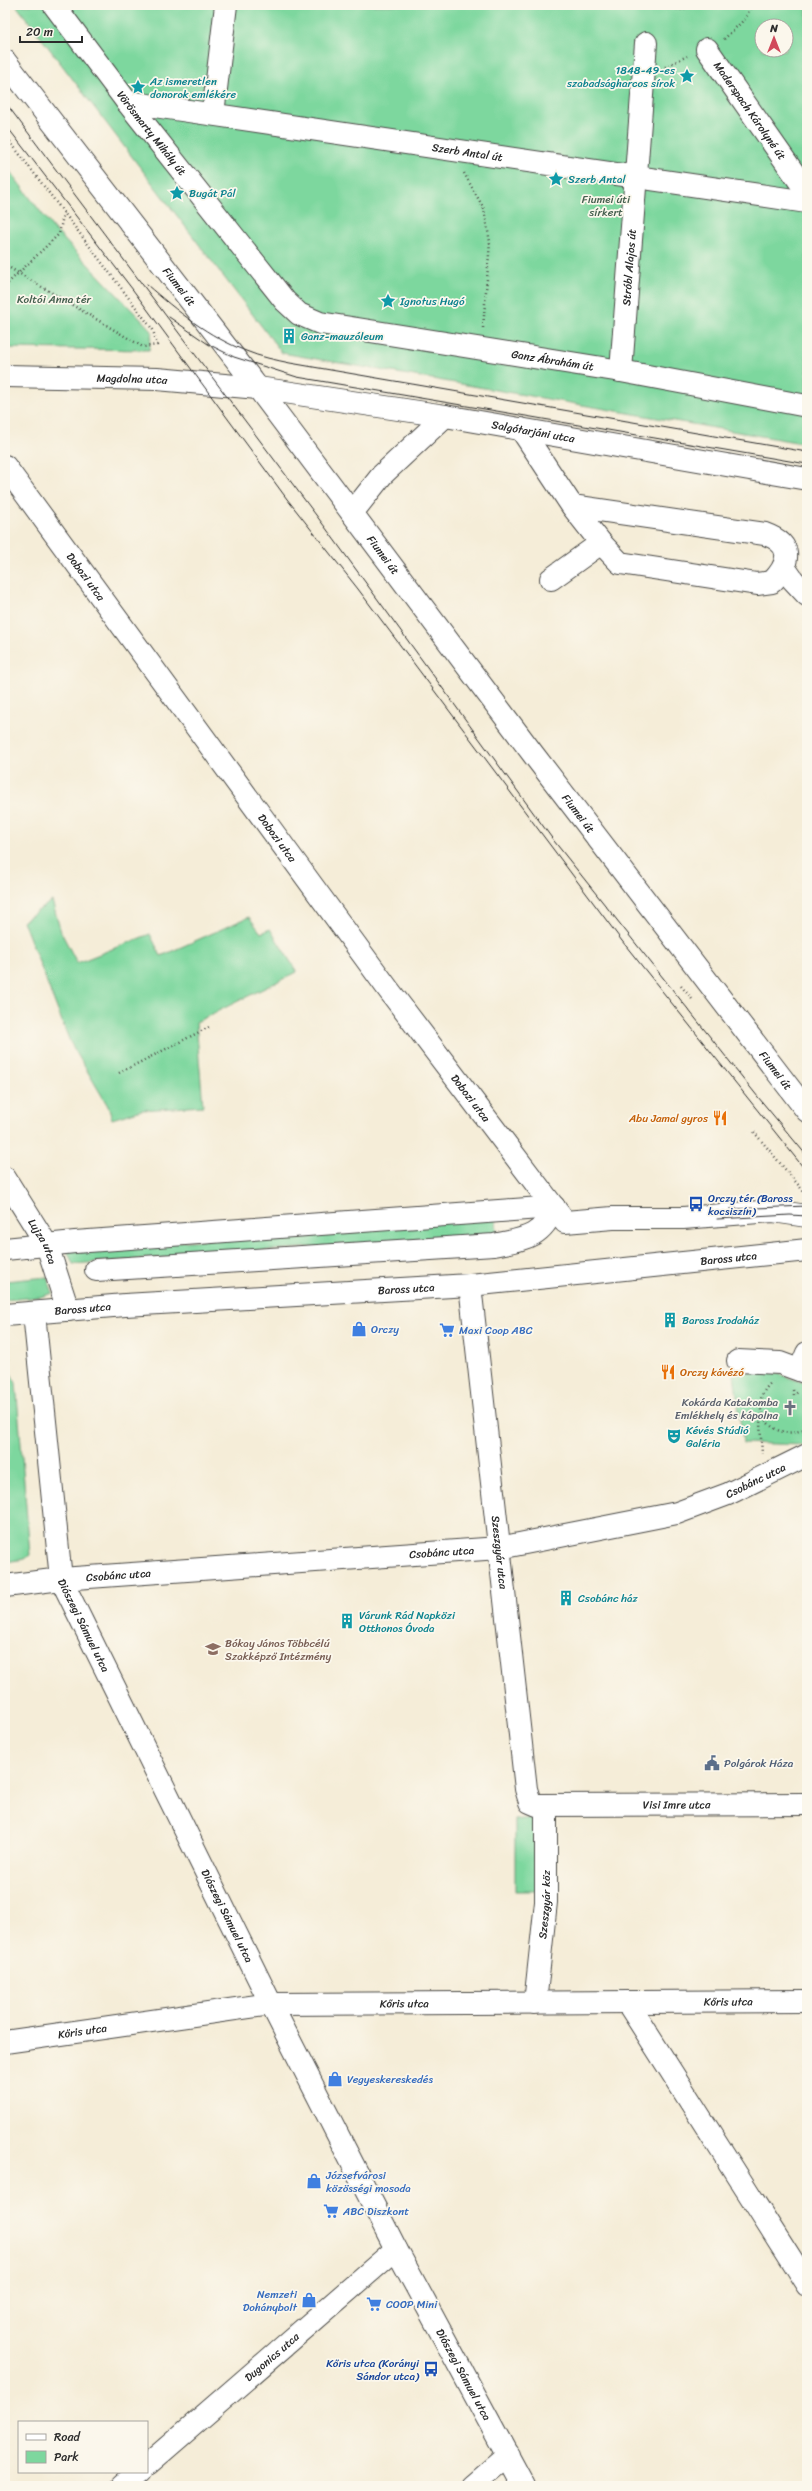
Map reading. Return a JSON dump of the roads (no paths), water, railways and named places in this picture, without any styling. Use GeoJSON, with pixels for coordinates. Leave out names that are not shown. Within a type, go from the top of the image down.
{"type":"FeatureCollection","features":[{"type":"Feature","properties":{"kind":"street","name":"Vörösmarty Mihály út"},"geometry":{"type":"LineString","coordinates":[[54,5],[127,102],[285,301],[299,314]]}},
{"type":"Feature","properties":{"kind":"street"},"geometry":{"type":"LineString","coordinates":[[213,114],[226,5]]}},
{"type":"Feature","properties":{"kind":"street","name":"Stróbl Alajos út"},"geometry":{"type":"LineString","coordinates":[[621,371],[646,43]]}},
{"type":"Feature","properties":{"kind":"street","name":"Maderspach Károlyné út"},"geometry":{"type":"LineString","coordinates":[[707,49],[807,192]]}},
{"type":"Feature","properties":{"kind":"street","name":"Fiumei út"},"geometry":{"type":"LineString","coordinates":[[5,61],[258,388],[533,754],[807,1110]]}},
{"type":"Feature","properties":{"kind":"street","name":"Szerb Antal út"},"geometry":{"type":"LineString","coordinates":[[127,102],[807,202]]}},
{"type":"Feature","properties":{"kind":"street","name":"Ganz Ábrahám út"},"geometry":{"type":"LineString","coordinates":[[299,314],[320,323],[621,371],[807,406]]}},
{"type":"Feature","properties":{"kind":"street","name":"Magdolna utca"},"geometry":{"type":"LineString","coordinates":[[5,376],[157,379],[258,388]]}},
{"type":"Feature","properties":{"kind":"street","name":"Salgótarjáni utca"},"geometry":{"type":"LineString","coordinates":[[258,388],[445,416],[807,479]]}},
{"type":"Feature","properties":{"kind":"street"},"geometry":{"type":"LineString","coordinates":[[352,514],[382,475],[445,416]]}},
{"type":"Feature","properties":{"kind":"street"},"geometry":{"type":"LineString","coordinates":[[521,430],[572,506],[616,560],[629,565],[757,584],[772,582],[784,567],[787,557],[784,546],[775,538],[765,534],[572,506]]}},
{"type":"Feature","properties":{"kind":"street","name":"Dobozi utca"},"geometry":{"type":"LineString","coordinates":[[5,466],[379,976],[565,1222],[613,1218],[684,1218],[773,1211],[807,1216]]}},
{"type":"Feature","properties":{"kind":"street"},"geometry":{"type":"LineString","coordinates":[[551,579],[600,542]]}},
{"type":"Feature","properties":{"kind":"street"},"geometry":{"type":"LineString","coordinates":[[784,567],[793,580],[807,595]]}},
{"type":"Feature","properties":{"kind":"street","name":"Lujza utca"},"geometry":{"type":"LineString","coordinates":[[5,1178],[47,1245],[68,1310]]}},
{"type":"Feature","properties":{"kind":"street"},"geometry":{"type":"LineString","coordinates":[[5,1249],[554,1207],[548,1223],[543,1229],[513,1241],[494,1245],[96,1270]]}},
{"type":"Feature","properties":{"kind":"street","name":"Baross utca"},"geometry":{"type":"LineString","coordinates":[[5,1315],[470,1284],[807,1250]]}},
{"type":"Feature","properties":{"kind":"street","name":"Szeszgyár utca"},"geometry":{"type":"LineString","coordinates":[[470,1284],[526,1789],[530,1802],[546,1805]]}},
{"type":"Feature","properties":{"kind":"street","name":"Diószegi Sámuel utca"},"geometry":{"type":"LineString","coordinates":[[34,1313],[61,1579],[271,2004],[396,2249],[524,2486]]}},
{"type":"Feature","properties":{"kind":"street"},"geometry":{"type":"LineString","coordinates":[[738,1361],[780,1363],[802,1374]]}},
{"type":"Feature","properties":{"kind":"street","name":"Csobánc utca"},"geometry":{"type":"LineString","coordinates":[[5,1586],[61,1579],[499,1548],[677,1513],[704,1504],[763,1478],[807,1455]]}},
{"type":"Feature","properties":{"kind":"street","name":"Visi Imre utca"},"geometry":{"type":"LineString","coordinates":[[546,1805],[807,1804]]}},
{"type":"Feature","properties":{"kind":"street","name":"Szeszgyár köz"},"geometry":{"type":"LineString","coordinates":[[535,2003],[546,1902],[546,1805]]}},
{"type":"Feature","properties":{"kind":"street","name":"Kőris utca"},"geometry":{"type":"LineString","coordinates":[[5,2042],[271,2004],[807,2001]]}},
{"type":"Feature","properties":{"kind":"street"},"geometry":{"type":"LineString","coordinates":[[627,2002],[807,2285]]}},
{"type":"Feature","properties":{"kind":"street","name":"Dugonics utca"},"geometry":{"type":"LineString","coordinates":[[148,2464],[396,2249]]}},
{"type":"Feature","properties":{"kind":"street"},"geometry":{"type":"LineString","coordinates":[[472,2486],[508,2455]]}},
{"type":"Feature","properties":{"kind":"street"},"geometry":{"type":"LineString","coordinates":[[123,2486],[138,2473]]}},
{"type":"Feature","properties":{"kind":"tram line"},"geometry":{"type":"LineString","coordinates":[[5,102],[325,527],[554,841],[758,1097],[807,1156]]}},
{"type":"Feature","properties":{"kind":"tram line"},"geometry":{"type":"LineString","coordinates":[[5,124],[133,290],[287,499],[358,589],[622,941],[807,1172]]}},
{"type":"Feature","properties":{"kind":"tram line"},"geometry":{"type":"LineString","coordinates":[[147,285],[182,314],[206,331],[232,345],[268,358],[807,452]]}},
{"type":"Feature","properties":{"kind":"tram line"},"geometry":{"type":"LineString","coordinates":[[169,317],[208,344],[234,357],[297,377],[807,464]]}},
{"type":"Feature","properties":{"kind":"tram line"},"geometry":{"type":"LineString","coordinates":[[730,1209],[807,1206]]}},
{"type":"Feature","properties":{"kind":"tram line"},"geometry":{"type":"LineString","coordinates":[[717,1219],[790,1215],[807,1216]]}},
{"type":"Feature","properties":{"kind":"place","name":"1848-49-es szabadságharcos sírok"},"geometry":{"type":"Point","coordinates":[687,76]}},
{"type":"Feature","properties":{"kind":"place","name":"Az ismeretlen donorok emlékére"},"geometry":{"type":"Point","coordinates":[138,87]}},
{"type":"Feature","properties":{"kind":"place","name":"Szerb Antal"},"geometry":{"type":"Point","coordinates":[556,179]}},
{"type":"Feature","properties":{"kind":"place","name":"Bugát Pál"},"geometry":{"type":"Point","coordinates":[177,193]}},
{"type":"Feature","properties":{"kind":"place","name":"Ignotus Hugó"},"geometry":{"type":"Point","coordinates":[388,301]}},
{"type":"Feature","properties":{"kind":"place","name":"Ganz-mauzóleum"},"geometry":{"type":"Point","coordinates":[289,336]}},
{"type":"Feature","properties":{"kind":"place","name":"Abu Jamal gyros"},"geometry":{"type":"Point","coordinates":[720,1118]}},
{"type":"Feature","properties":{"kind":"place","name":"Orczy tér (Baross kocsiszín)"},"geometry":{"type":"Point","coordinates":[696,1204]}},
{"type":"Feature","properties":{"kind":"place","name":"Baross Irodaház"},"geometry":{"type":"Point","coordinates":[670,1320]}},
{"type":"Feature","properties":{"kind":"place","name":"Orczy"},"geometry":{"type":"Point","coordinates":[359,1329]}},
{"type":"Feature","properties":{"kind":"place","name":"Maxi Coop ABC"},"geometry":{"type":"Point","coordinates":[447,1330]}},
{"type":"Feature","properties":{"kind":"place","name":"Orczy kávézó"},"geometry":{"type":"Point","coordinates":[668,1372]}},
{"type":"Feature","properties":{"kind":"place","name":"Kokárda Katakomba Emlékhely és kápolna"},"geometry":{"type":"Point","coordinates":[790,1408]}},
{"type":"Feature","properties":{"kind":"place","name":"Kévés Stúdió Galéria"},"geometry":{"type":"Point","coordinates":[674,1436]}},
{"type":"Feature","properties":{"kind":"place","name":"Csobánc ház"},"geometry":{"type":"Point","coordinates":[566,1598]}},
{"type":"Feature","properties":{"kind":"place","name":"Várunk Rád Napközi Otthonos Óvoda"},"geometry":{"type":"Point","coordinates":[347,1621]}},
{"type":"Feature","properties":{"kind":"place","name":"Bókay János Többcélú Szakképző Intézmény"},"geometry":{"type":"Point","coordinates":[213,1649]}},
{"type":"Feature","properties":{"kind":"place","name":"Polgárok Háza"},"geometry":{"type":"Point","coordinates":[712,1763]}},
{"type":"Feature","properties":{"kind":"place","name":"Vegyeskereskedés"},"geometry":{"type":"Point","coordinates":[335,2079]}},
{"type":"Feature","properties":{"kind":"place","name":"Józsefvárosi közösségi mosoda"},"geometry":{"type":"Point","coordinates":[314,2181]}},
{"type":"Feature","properties":{"kind":"place","name":"ABC Diszkont"},"geometry":{"type":"Point","coordinates":[331,2211]}},
{"type":"Feature","properties":{"kind":"place","name":"Nemzeti Dohánybolt"},"geometry":{"type":"Point","coordinates":[309,2300]}},
{"type":"Feature","properties":{"kind":"place","name":"COOP Mini"},"geometry":{"type":"Point","coordinates":[374,2304]}},
{"type":"Feature","properties":{"kind":"place","name":"Kőris utca (Korányi Sándor utca)"},"geometry":{"type":"Point","coordinates":[431,2369]}},
{"type":"Feature","properties":{"kind":"park label","name":"Fiumei úti sírkert"},"geometry":{"type":"Point","coordinates":[606,205]}},
{"type":"Feature","properties":{"kind":"park label","name":"Koltói Anna tér"},"geometry":{"type":"Point","coordinates":[54,299]}}]}
